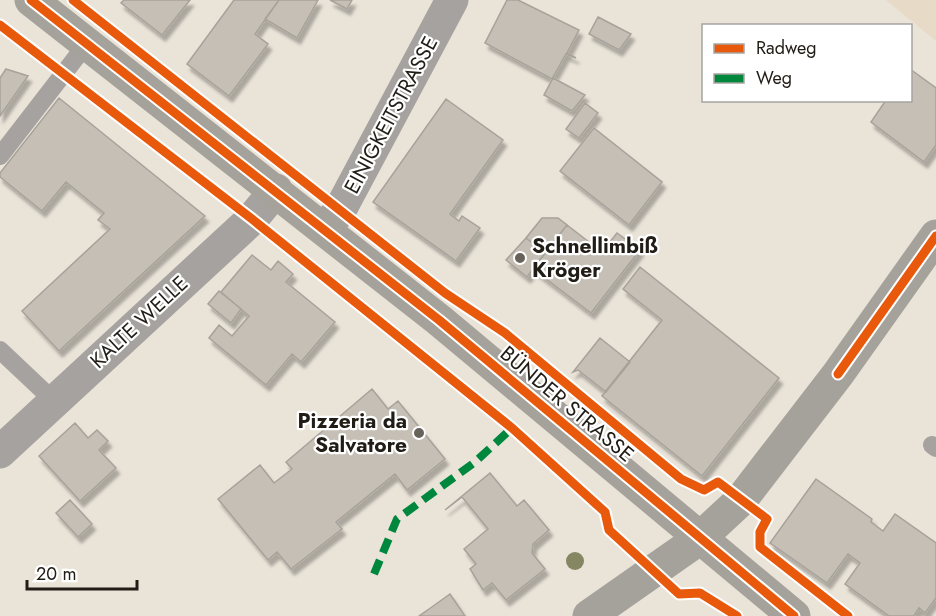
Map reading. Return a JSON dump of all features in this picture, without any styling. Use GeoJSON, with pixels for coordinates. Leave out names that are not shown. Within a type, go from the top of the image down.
{"type":"FeatureCollection","features":[{"type":"Feature","properties":{"kind":"main road","name":"BÜNDER STRASSE"},"geometry":{"type":"LineString","coordinates":[[31,0],[326,228],[794,616]]}},
{"type":"Feature","properties":{"kind":"main road"},"geometry":{"type":"LineString","coordinates":[[590,616],[699,539],[748,491],[838,374],[936,236]]}},
{"type":"Feature","properties":{"kind":"street","name":"EINIGKEITSTRASSE"},"geometry":{"type":"LineString","coordinates":[[326,228],[340,210],[452,0]]}},
{"type":"Feature","properties":{"kind":"street","name":"KALTE WELLE"},"geometry":{"type":"LineString","coordinates":[[0,452],[252,219],[276,190]]}},
{"type":"Feature","properties":{"kind":"lane"},"geometry":{"type":"LineString","coordinates":[[0,156],[88,42]]}},
{"type":"Feature","properties":{"kind":"lane"},"geometry":{"type":"LineString","coordinates":[[0,350],[54,401]]}},
{"type":"Feature","properties":{"kind":"shaded area"},"geometry":{"type":"Polygon","coordinates":[[[886,0],[936,0],[936,41],[886,0]]]}},
{"type":"Feature","properties":{"kind":"building"},"geometry":{"type":"Polygon","coordinates":[[[124,0],[190,0],[162,35],[121,3],[124,0]]]}},
{"type":"Feature","properties":{"kind":"building"},"geometry":{"type":"Polygon","coordinates":[[[234,0],[279,0],[255,34],[268,44],[229,96],[187,64],[234,0]]]}},
{"type":"Feature","properties":{"kind":"building"},"geometry":{"type":"Polygon","coordinates":[[[279,0],[318,0],[297,38],[265,19],[279,0]]]}},
{"type":"Feature","properties":{"kind":"building"},"geometry":{"type":"Polygon","coordinates":[[[330,0],[352,0],[347,9],[330,0]]]}},
{"type":"Feature","properties":{"kind":"building"},"geometry":{"type":"Polygon","coordinates":[[[507,0],[518,0],[579,30],[567,53],[576,58],[566,54],[552,79],[485,43],[507,0]]]}},
{"type":"Feature","properties":{"kind":"building"},"geometry":{"type":"Polygon","coordinates":[[[598,17],[631,34],[619,50],[589,34],[598,17]]]}},
{"type":"Feature","properties":{"kind":"building"},"geometry":{"type":"Polygon","coordinates":[[[6,69],[28,76],[0,116],[0,78],[6,69]]]}},
{"type":"Feature","properties":{"kind":"building"},"geometry":{"type":"Polygon","coordinates":[[[912,70],[936,88],[936,145],[924,162],[871,122],[885,102],[912,102],[912,70]]]}},
{"type":"Feature","properties":{"kind":"building"},"geometry":{"type":"Polygon","coordinates":[[[553,78],[585,95],[572,111],[544,95],[553,78]]]}},
{"type":"Feature","properties":{"kind":"building"},"geometry":{"type":"Polygon","coordinates":[[[59,98],[205,216],[59,351],[22,311],[110,229],[98,220],[104,213],[66,182],[42,211],[0,177],[0,173],[59,98]]]}},
{"type":"Feature","properties":{"kind":"building"},"geometry":{"type":"Polygon","coordinates":[[[446,99],[503,140],[450,214],[459,221],[462,216],[480,228],[456,261],[373,202],[446,99]]]}},
{"type":"Feature","properties":{"kind":"building"},"geometry":{"type":"Polygon","coordinates":[[[585,103],[598,113],[579,138],[566,129],[585,103]]]}},
{"type":"Feature","properties":{"kind":"building"},"geometry":{"type":"Polygon","coordinates":[[[594,128],[662,182],[629,225],[560,171],[594,128]]]}},
{"type":"Feature","properties":{"kind":"building"},"geometry":{"type":"Polygon","coordinates":[[[542,218],[558,218],[567,225],[545,253],[526,238],[542,218]]]}},
{"type":"Feature","properties":{"kind":"building"},"geometry":{"type":"Polygon","coordinates":[[[567,225],[602,252],[617,233],[640,250],[591,313],[533,269],[567,225]]]}},
{"type":"Feature","properties":{"kind":"building"},"geometry":{"type":"Polygon","coordinates":[[[526,238],[545,253],[527,277],[506,260],[526,238]]]}},
{"type":"Feature","properties":{"kind":"building"},"geometry":{"type":"Polygon","coordinates":[[[252,255],[271,270],[278,261],[293,274],[286,282],[335,322],[301,362],[292,354],[266,385],[209,338],[219,325],[232,336],[249,316],[221,292],[252,255]]]}},
{"type":"Feature","properties":{"kind":"building"},"geometry":{"type":"Polygon","coordinates":[[[640,267],[779,378],[702,476],[602,396],[662,320],[623,289],[640,267]]]}},
{"type":"Feature","properties":{"kind":"building"},"geometry":{"type":"Polygon","coordinates":[[[219,291],[241,309],[231,323],[208,304],[219,291]]]}},
{"type":"Feature","properties":{"kind":"building"},"geometry":{"type":"Polygon","coordinates":[[[600,338],[630,362],[606,392],[578,370],[573,372],[600,338]]]}},
{"type":"Feature","properties":{"kind":"building"},"geometry":{"type":"Polygon","coordinates":[[[372,389],[388,409],[398,401],[445,459],[407,490],[395,474],[336,522],[342,529],[291,569],[277,552],[268,560],[218,499],[260,465],[274,483],[292,469],[286,462],[372,389]]]}},
{"type":"Feature","properties":{"kind":"building"},"geometry":{"type":"Polygon","coordinates":[[[75,423],[88,438],[97,430],[108,441],[99,450],[116,468],[80,501],[39,456],[75,423]]]}},
{"type":"Feature","properties":{"kind":"building"},"geometry":{"type":"Polygon","coordinates":[[[490,473],[517,506],[524,500],[549,530],[533,544],[532,553],[545,569],[506,600],[492,583],[483,590],[470,569],[476,564],[464,549],[488,529],[462,497],[445,510],[490,473]]]}},
{"type":"Feature","properties":{"kind":"building"},"geometry":{"type":"Polygon","coordinates":[[[816,479],[872,519],[871,522],[883,531],[895,514],[936,543],[936,598],[925,613],[919,608],[914,616],[889,616],[845,584],[860,563],[848,554],[827,583],[770,543],[816,479]]]}},
{"type":"Feature","properties":{"kind":"building"},"geometry":{"type":"Polygon","coordinates":[[[70,500],[92,524],[78,537],[56,513],[70,500]]]}},
{"type":"Feature","properties":{"kind":"building"},"geometry":{"type":"Polygon","coordinates":[[[450,594],[465,616],[419,616],[429,609],[450,594]]]}},
{"type":"Feature","properties":{"kind":"marked path"},"geometry":{"type":"LineString","coordinates":[[374,574],[397,519],[475,462],[512,428]]}},
{"type":"Feature","properties":{"kind":"cycle path"},"geometry":{"type":"LineString","coordinates":[[31,0],[439,320],[794,616]]}},
{"type":"Feature","properties":{"kind":"cycle path"},"geometry":{"type":"LineString","coordinates":[[73,0],[445,293],[505,333],[681,479],[704,490],[718,482],[767,519],[760,532],[760,547],[848,616]]}},
{"type":"Feature","properties":{"kind":"cycle path"},"geometry":{"type":"LineString","coordinates":[[0,25],[252,219],[512,428],[605,512],[609,530],[679,594],[700,593],[737,616]]}},
{"type":"Feature","properties":{"kind":"cycle path"},"geometry":{"type":"LineString","coordinates":[[838,374],[936,236]]}},
{"type":"Feature","properties":{"kind":"place","name":"Schnellimbiß Kröger"},"geometry":{"type":"Point","coordinates":[520,258]}},
{"type":"Feature","properties":{"kind":"place","name":"Pizzeria da Salvatore"},"geometry":{"type":"Point","coordinates":[419,433]}}]}
